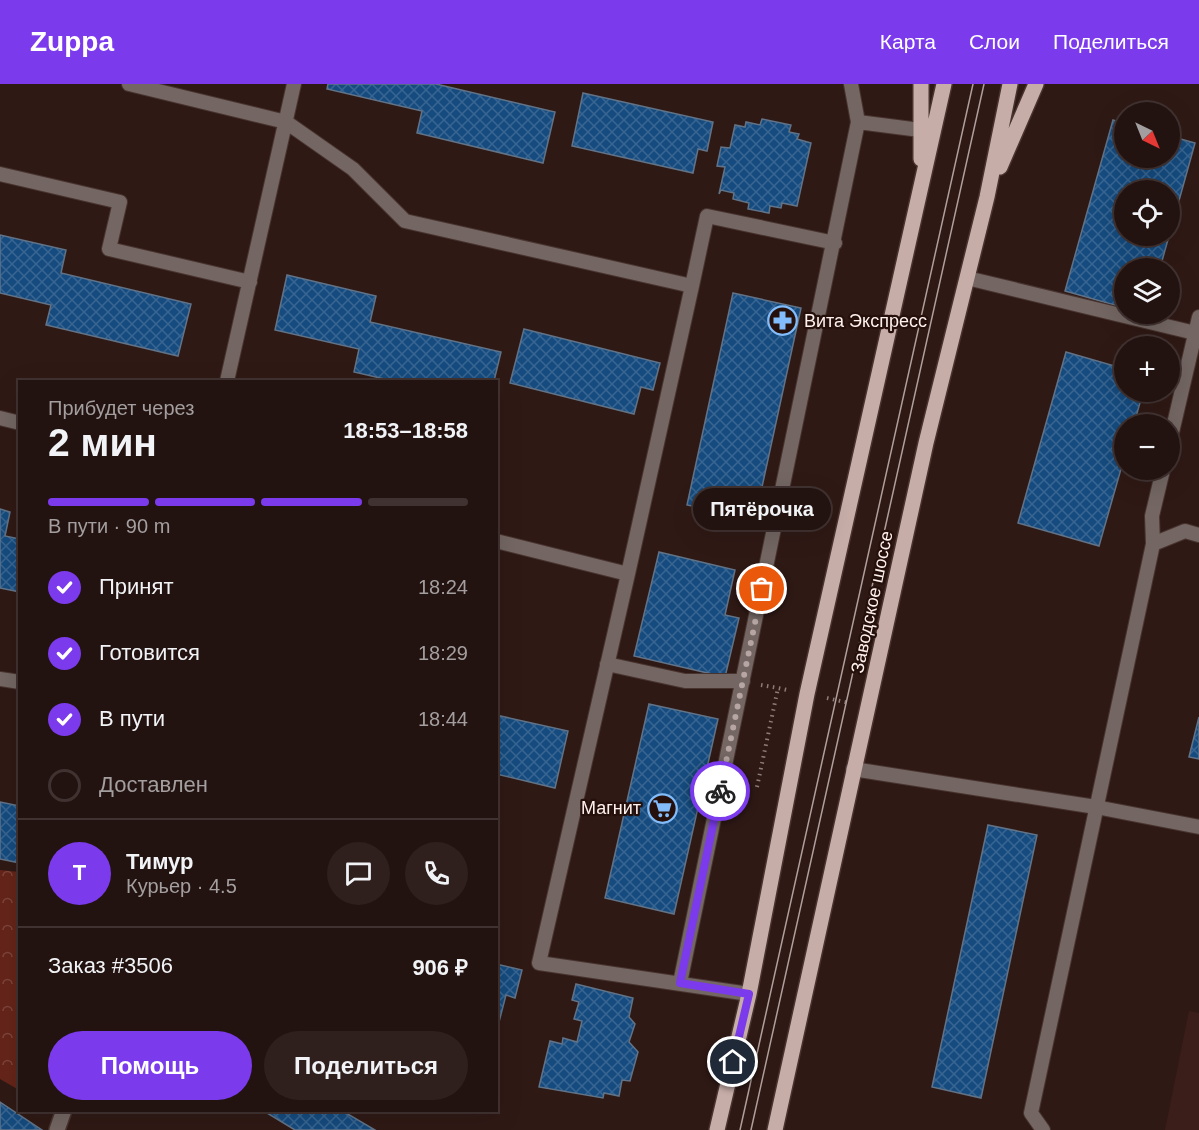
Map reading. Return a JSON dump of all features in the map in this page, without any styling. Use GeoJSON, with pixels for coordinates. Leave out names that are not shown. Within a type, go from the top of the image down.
{"type":"FeatureCollection","features":[{"type":"Feature","properties":{"kind":"main road"},"geometry":{"type":"LineString","coordinates":[[921,84],[922,176]]}},
{"type":"Feature","properties":{"kind":"main road"},"geometry":{"type":"LineString","coordinates":[[717,1130],[749,994],[807,694],[922,176],[945,84]]}},
{"type":"Feature","properties":{"kind":"main road","name":"Заводское шоссе"},"geometry":{"type":"LineString","coordinates":[[775,1130],[926,443],[987,197],[1010,84]]}},
{"type":"Feature","properties":{"kind":"main road"},"geometry":{"type":"LineString","coordinates":[[987,197],[1036,84]]}},
{"type":"Feature","properties":{"kind":"street"},"geometry":{"type":"LineString","coordinates":[[57,1130],[63,1112]]}},
{"type":"Feature","properties":{"kind":"lane"},"geometry":{"type":"LineString","coordinates":[[129,84],[286,122],[353,169],[405,221],[692,286]]}},
{"type":"Feature","properties":{"kind":"lane"},"geometry":{"type":"LineString","coordinates":[[227,380],[294,84]]}},
{"type":"Feature","properties":{"kind":"lane"},"geometry":{"type":"LineString","coordinates":[[680,983],[835,243],[858,122],[851,84]]}},
{"type":"Feature","properties":{"kind":"lane"},"geometry":{"type":"LineString","coordinates":[[858,122],[920,130]]}},
{"type":"Feature","properties":{"kind":"lane"},"geometry":{"type":"LineString","coordinates":[[0,174],[120,202],[109,249],[250,282]]}},
{"type":"Feature","properties":{"kind":"lane"},"geometry":{"type":"LineString","coordinates":[[749,994],[539,963],[707,216],[835,243]]}},
{"type":"Feature","properties":{"kind":"lane"},"geometry":{"type":"LineString","coordinates":[[967,278],[1197,333]]}},
{"type":"Feature","properties":{"kind":"lane"},"geometry":{"type":"LineString","coordinates":[[1177,414],[1199,317]]}},
{"type":"Feature","properties":{"kind":"lane"},"geometry":{"type":"LineString","coordinates":[[0,418],[18,422]]}},
{"type":"Feature","properties":{"kind":"lane"},"geometry":{"type":"LineString","coordinates":[[1042,1130],[1031,1113],[1153,544],[1152,516],[1161,480]]}},
{"type":"Feature","properties":{"kind":"lane"},"geometry":{"type":"LineString","coordinates":[[1153,544],[1185,531],[1199,535]]}},
{"type":"Feature","properties":{"kind":"lane"},"geometry":{"type":"LineString","coordinates":[[498,542],[628,574]]}},
{"type":"Feature","properties":{"kind":"lane"},"geometry":{"type":"LineString","coordinates":[[608,664],[685,681],[743,681]]}},
{"type":"Feature","properties":{"kind":"lane"},"geometry":{"type":"LineString","coordinates":[[0,679],[18,682]]}},
{"type":"Feature","properties":{"kind":"lane"},"geometry":{"type":"LineString","coordinates":[[853,769],[1096,807],[1199,827]]}},
{"type":"Feature","properties":{"kind":"shaded area"},"geometry":{"type":"Polygon","coordinates":[[[1189,1011],[1199,1013],[1199,1130],[1165,1130],[1189,1011]]]}},
{"type":"Feature","properties":{"kind":"green space"},"geometry":{"type":"Polygon","coordinates":[[[0,870],[18,872],[18,1089],[0,1079],[0,870]]]}},
{"type":"Feature","properties":{"kind":"building"},"geometry":{"type":"Polygon","coordinates":[[[328,84],[436,84],[555,112],[543,163],[417,133],[422,111],[327,89],[328,84]]]}},
{"type":"Feature","properties":{"kind":"building"},"geometry":{"type":"Polygon","coordinates":[[[583,93],[713,122],[707,151],[698,149],[693,173],[572,146],[583,93]]]}},
{"type":"Feature","properties":{"kind":"building"},"geometry":{"type":"Polygon","coordinates":[[[762,119],[791,125],[789,132],[799,134],[797,139],[811,143],[797,206],[782,203],[781,208],[770,206],[769,213],[748,209],[749,203],[733,199],[734,193],[721,190],[719,194],[725,167],[717,166],[721,147],[730,148],[735,125],[745,127],[746,122],[760,125],[762,119]]]}},
{"type":"Feature","properties":{"kind":"building"},"geometry":{"type":"Polygon","coordinates":[[[1113,120],[1114,168],[1180,168],[1180,139],[1195,143],[1180,197],[1180,180],[1114,180],[1114,246],[1166,246],[1163,258],[1114,258],[1114,305],[1065,291],[1113,120]]]}},
{"type":"Feature","properties":{"kind":"building"},"geometry":{"type":"Polygon","coordinates":[[[0,235],[66,250],[61,273],[191,304],[178,356],[46,325],[51,305],[0,293],[0,235]]]}},
{"type":"Feature","properties":{"kind":"building"},"geometry":{"type":"Polygon","coordinates":[[[287,275],[376,296],[370,322],[501,352],[494,380],[389,380],[354,372],[359,349],[275,330],[287,275]]]}},
{"type":"Feature","properties":{"kind":"building"},"geometry":{"type":"Polygon","coordinates":[[[733,293],[801,308],[755,519],[687,505],[733,293]]]}},
{"type":"Feature","properties":{"kind":"building"},"geometry":{"type":"Polygon","coordinates":[[[524,329],[660,363],[653,390],[641,387],[634,414],[510,383],[524,329]]]}},
{"type":"Feature","properties":{"kind":"building"},"geometry":{"type":"Polygon","coordinates":[[[1066,352],[1114,366],[1114,402],[1140,402],[1137,414],[1114,414],[1114,480],[1118,480],[1099,546],[1018,523],[1066,352]]]}},
{"type":"Feature","properties":{"kind":"building"},"geometry":{"type":"Polygon","coordinates":[[[0,509],[10,512],[5,536],[18,539],[18,592],[0,588],[0,509]]]}},
{"type":"Feature","properties":{"kind":"building"},"geometry":{"type":"Polygon","coordinates":[[[659,552],[735,570],[725,615],[739,618],[725,677],[634,656],[659,552]]]}},
{"type":"Feature","properties":{"kind":"building","name":"Магнит"},"geometry":{"type":"Polygon","coordinates":[[[649,704],[718,719],[674,914],[605,898],[649,704]]]}},
{"type":"Feature","properties":{"kind":"building"},"geometry":{"type":"Polygon","coordinates":[[[498,715],[568,731],[555,788],[498,774],[498,715]]]}},
{"type":"Feature","properties":{"kind":"building"},"geometry":{"type":"Polygon","coordinates":[[[1199,717],[1199,759],[1189,757],[1199,717]]]}},
{"type":"Feature","properties":{"kind":"building"},"geometry":{"type":"Polygon","coordinates":[[[0,802],[18,806],[18,863],[0,859],[0,802]]]}},
{"type":"Feature","properties":{"kind":"building"},"geometry":{"type":"Polygon","coordinates":[[[988,825],[1037,835],[981,1098],[932,1087],[988,825]]]}},
{"type":"Feature","properties":{"kind":"building"},"geometry":{"type":"Polygon","coordinates":[[[498,964],[522,970],[515,998],[506,995],[499,1022],[498,964]]]}},
{"type":"Feature","properties":{"kind":"building"},"geometry":{"type":"Polygon","coordinates":[[[576,984],[633,998],[629,1017],[635,1024],[629,1042],[638,1052],[630,1081],[622,1080],[619,1096],[604,1093],[603,1098],[539,1087],[550,1041],[562,1044],[563,1038],[577,1042],[582,1021],[574,1019],[579,1002],[572,1000],[576,984]]]}},
{"type":"Feature","properties":{"kind":"building"},"geometry":{"type":"Polygon","coordinates":[[[0,1102],[42,1130],[0,1130],[0,1102]]]}},
{"type":"Feature","properties":{"kind":"building"},"geometry":{"type":"Polygon","coordinates":[[[265,1112],[344,1112],[375,1130],[295,1130],[265,1112]]]}},
{"type":"Feature","properties":{"kind":"tram line"},"geometry":{"type":"LineString","coordinates":[[740,1130],[973,84]]}},
{"type":"Feature","properties":{"kind":"tram line"},"geometry":{"type":"LineString","coordinates":[[751,1130],[984,84]]}},
{"type":"Feature","properties":{"kind":"way so far"},"geometry":{"type":"LineString","coordinates":[[720,791],[762,589]]}},
{"type":"Feature","properties":{"kind":"place","name":"Вита Экспресс"},"geometry":{"type":"Point","coordinates":[783,321]}},
{"type":"Feature","properties":{"kind":"place","name":"Пятёрочка"},"geometry":{"type":"Point","coordinates":[762,589]}},
{"type":"Feature","properties":{"kind":"place","name":"Магнит"},"geometry":{"type":"Point","coordinates":[662,808]}},
{"type":"Feature","properties":{"kind":"route"},"geometry":{"type":"LineString","coordinates":[[720,791],[680,983],[749,994],[733,1062]]}}]}
